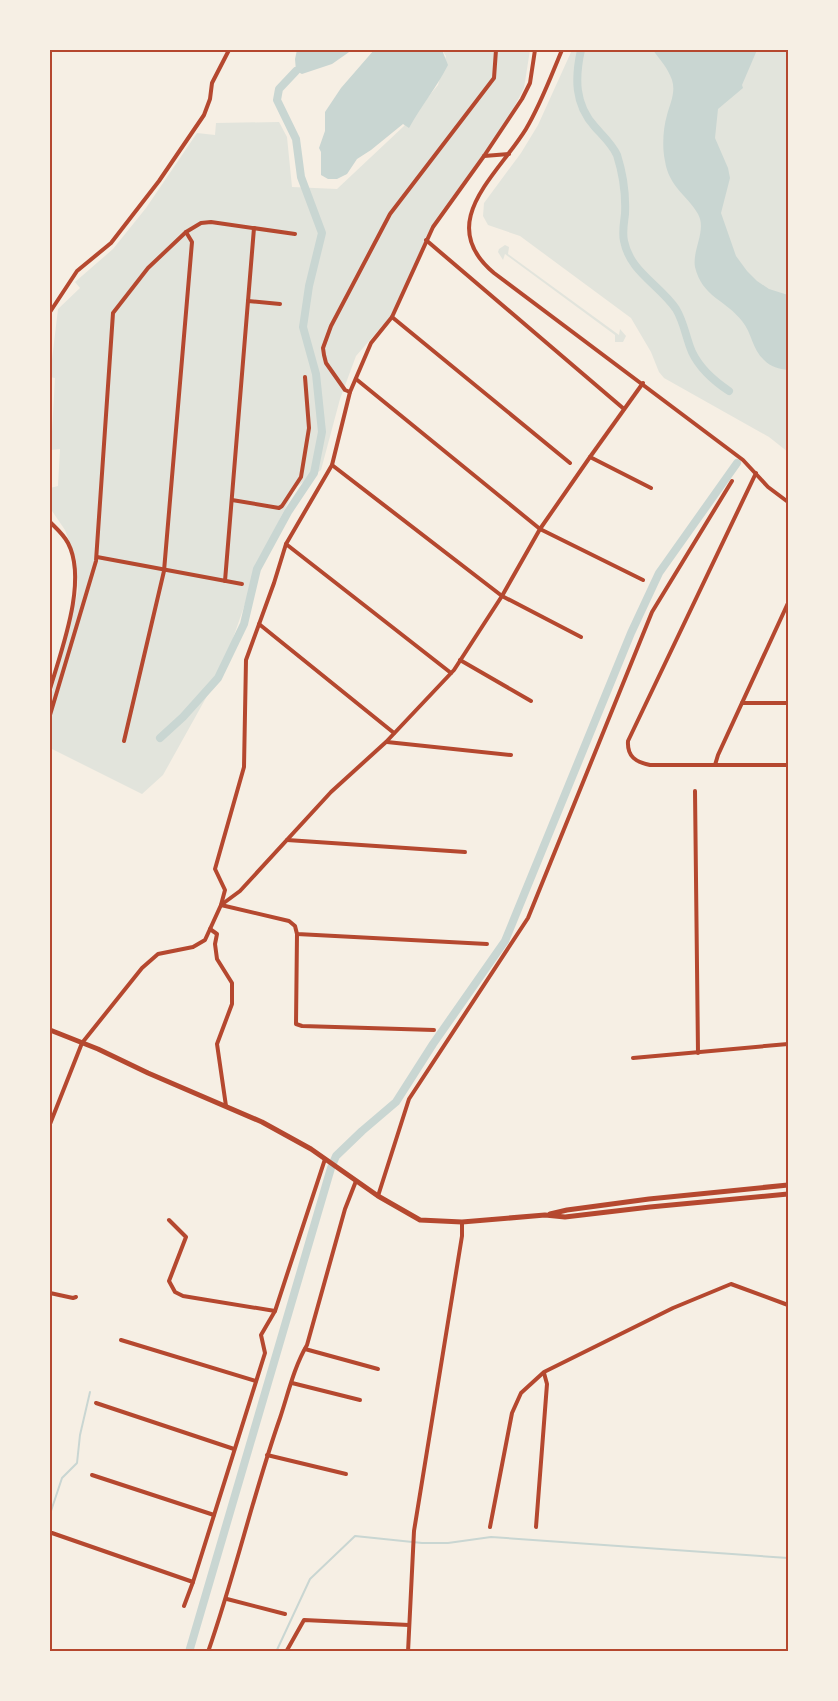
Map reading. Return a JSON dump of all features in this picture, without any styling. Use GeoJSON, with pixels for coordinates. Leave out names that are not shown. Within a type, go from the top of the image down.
{"type":"FeatureCollection","features":[{"type":"Feature","properties":{"kind":"main road"},"geometry":{"type":"LineString","coordinates":[[50,1030],[262,1122],[325,1158],[378,1196],[420,1220],[462,1222],[545,1215],[597,1206],[789,1185]]}},
{"type":"Feature","properties":{"kind":"main road"},"geometry":{"type":"LineString","coordinates":[[545,1215],[565,1217],[785,1194],[781,1185]]}},
{"type":"Feature","properties":{"kind":"street"},"geometry":{"type":"LineString","coordinates":[[50,312],[77,271],[111,243],[165,172],[204,115],[210,99],[212,83],[229,50]]}},
{"type":"Feature","properties":{"kind":"street"},"geometry":{"type":"LineString","coordinates":[[350,392],[345,390],[326,363],[323,348],[331,326],[390,214],[494,78],[496,50]]}},
{"type":"Feature","properties":{"kind":"street"},"geometry":{"type":"LineString","coordinates":[[50,1124],[82,1043],[142,968],[158,954],[199,945],[205,940],[221,905],[225,887],[215,868],[244,767],[246,660],[286,544],[332,465],[350,392],[371,343],[392,317],[433,227],[522,99],[530,82],[535,50]]}},
{"type":"Feature","properties":{"kind":"street"},"geometry":{"type":"LineString","coordinates":[[562,50],[536,110],[510,154],[475,200],[469,217],[468,235],[475,254],[483,265],[743,460],[768,487],[789,502]]}},
{"type":"Feature","properties":{"kind":"street"},"geometry":{"type":"LineString","coordinates":[[484,156],[510,154]]}},
{"type":"Feature","properties":{"kind":"street"},"geometry":{"type":"LineString","coordinates":[[50,715],[97,558],[113,313],[148,268],[186,232],[201,223],[211,222],[295,234]]}},
{"type":"Feature","properties":{"kind":"street"},"geometry":{"type":"LineString","coordinates":[[225,581],[254,228]]}},
{"type":"Feature","properties":{"kind":"street"},"geometry":{"type":"LineString","coordinates":[[124,741],[164,571],[192,242],[186,232]]}},
{"type":"Feature","properties":{"kind":"street"},"geometry":{"type":"LineString","coordinates":[[426,240],[624,409]]}},
{"type":"Feature","properties":{"kind":"street"},"geometry":{"type":"LineString","coordinates":[[248,301],[280,304]]}},
{"type":"Feature","properties":{"kind":"street"},"geometry":{"type":"LineString","coordinates":[[392,317],[570,463]]}},
{"type":"Feature","properties":{"kind":"street"},"geometry":{"type":"LineString","coordinates":[[232,500],[279,508],[301,477],[309,428],[305,377]]}},
{"type":"Feature","properties":{"kind":"street"},"geometry":{"type":"LineString","coordinates":[[356,379],[540,529],[643,580]]}},
{"type":"Feature","properties":{"kind":"street"},"geometry":{"type":"LineString","coordinates":[[221,905],[240,891],[331,792],[386,742],[451,673],[502,596],[540,529],[643,383]]}},
{"type":"Feature","properties":{"kind":"street"},"geometry":{"type":"LineString","coordinates":[[590,457],[651,488]]}},
{"type":"Feature","properties":{"kind":"street"},"geometry":{"type":"LineString","coordinates":[[332,465],[502,596],[581,637]]}},
{"type":"Feature","properties":{"kind":"street"},"geometry":{"type":"LineString","coordinates":[[756,472],[628,741],[628,749],[631,757],[650,765],[789,765]]}},
{"type":"Feature","properties":{"kind":"street"},"geometry":{"type":"LineString","coordinates":[[378,1196],[409,1099],[528,918],[652,612],[732,481]]}},
{"type":"Feature","properties":{"kind":"street"},"geometry":{"type":"LineString","coordinates":[[50,522],[68,543],[75,582],[62,647],[50,689]]}},
{"type":"Feature","properties":{"kind":"street"},"geometry":{"type":"LineString","coordinates":[[286,544],[451,673]]}},
{"type":"Feature","properties":{"kind":"street"},"geometry":{"type":"LineString","coordinates":[[97,558],[242,584]]}},
{"type":"Feature","properties":{"kind":"street"},"geometry":{"type":"LineString","coordinates":[[716,765],[718,755],[788,606]]}},
{"type":"Feature","properties":{"kind":"street"},"geometry":{"type":"LineString","coordinates":[[259,624],[394,733]]}},
{"type":"Feature","properties":{"kind":"street"},"geometry":{"type":"LineString","coordinates":[[460,660],[531,701]]}},
{"type":"Feature","properties":{"kind":"street"},"geometry":{"type":"LineString","coordinates":[[742,703],[789,703]]}},
{"type":"Feature","properties":{"kind":"street"},"geometry":{"type":"LineString","coordinates":[[386,742],[511,756]]}},
{"type":"Feature","properties":{"kind":"street"},"geometry":{"type":"LineString","coordinates":[[695,791],[698,1053]]}},
{"type":"Feature","properties":{"kind":"street"},"geometry":{"type":"LineString","coordinates":[[287,840],[465,852]]}},
{"type":"Feature","properties":{"kind":"street"},"geometry":{"type":"LineString","coordinates":[[221,905],[289,921],[294,926],[297,934],[296,1024],[435,1030]]}},
{"type":"Feature","properties":{"kind":"street"},"geometry":{"type":"LineString","coordinates":[[210,929],[217,934],[215,944],[217,959],[232,983],[232,1004],[217,1044],[226,1106]]}},
{"type":"Feature","properties":{"kind":"street"},"geometry":{"type":"LineString","coordinates":[[297,934],[487,944]]}},
{"type":"Feature","properties":{"kind":"street"},"geometry":{"type":"LineString","coordinates":[[633,1058],[789,1044]]}},
{"type":"Feature","properties":{"kind":"street"},"geometry":{"type":"LineString","coordinates":[[184,1606],[194,1582],[265,1353],[261,1335],[275,1311],[325,1158]]}},
{"type":"Feature","properties":{"kind":"street"},"geometry":{"type":"LineString","coordinates":[[208,1652],[227,1599],[267,1455],[298,1360],[305,1349],[345,1209],[356,1181]]}},
{"type":"Feature","properties":{"kind":"street"},"geometry":{"type":"LineString","coordinates":[[169,1220],[186,1236],[169,1281],[175,1292],[183,1296],[275,1311]]}},
{"type":"Feature","properties":{"kind":"street"},"geometry":{"type":"LineString","coordinates":[[408,1652],[414,1531],[460,1247],[462,1222]]}},
{"type":"Feature","properties":{"kind":"street"},"geometry":{"type":"LineString","coordinates":[[490,1527],[512,1413],[521,1393],[544,1372],[673,1308],[731,1284],[789,1305]]}},
{"type":"Feature","properties":{"kind":"street"},"geometry":{"type":"LineString","coordinates":[[50,1293],[76,1297]]}},
{"type":"Feature","properties":{"kind":"street"},"geometry":{"type":"LineString","coordinates":[[121,1340],[256,1381]]}},
{"type":"Feature","properties":{"kind":"street"},"geometry":{"type":"LineString","coordinates":[[305,1349],[378,1369]]}},
{"type":"Feature","properties":{"kind":"street"},"geometry":{"type":"LineString","coordinates":[[536,1527],[546,1384],[544,1372]]}},
{"type":"Feature","properties":{"kind":"street"},"geometry":{"type":"LineString","coordinates":[[292,1383],[360,1400]]}},
{"type":"Feature","properties":{"kind":"street"},"geometry":{"type":"LineString","coordinates":[[96,1403],[234,1449]]}},
{"type":"Feature","properties":{"kind":"street"},"geometry":{"type":"LineString","coordinates":[[267,1455],[346,1474]]}},
{"type":"Feature","properties":{"kind":"street"},"geometry":{"type":"LineString","coordinates":[[92,1475],[214,1515]]}},
{"type":"Feature","properties":{"kind":"street"},"geometry":{"type":"LineString","coordinates":[[52,1533],[194,1582]]}},
{"type":"Feature","properties":{"kind":"street"},"geometry":{"type":"LineString","coordinates":[[227,1599],[285,1614]]}},
{"type":"Feature","properties":{"kind":"street"},"geometry":{"type":"LineString","coordinates":[[286,1652],[303,1620],[409,1625]]}},
{"type":"Feature","properties":{"kind":"shaded area"},"geometry":{"type":"Polygon","coordinates":[[[297,50],[352,50],[332,64],[302,74],[296,71],[297,50]]]}},
{"type":"Feature","properties":{"kind":"shaded area"},"geometry":{"type":"Polygon","coordinates":[[[374,50],[442,50],[448,65],[409,128],[403,124],[357,159],[347,174],[337,179],[328,179],[321,175],[319,148],[325,131],[325,112],[341,88],[374,50]]]}},
{"type":"Feature","properties":{"kind":"shaded area"},"geometry":{"type":"Polygon","coordinates":[[[442,50],[530,50],[524,88],[507,121],[436,219],[408,283],[390,317],[356,356],[340,399],[321,470],[296,487],[263,552],[231,644],[207,696],[163,775],[142,794],[50,748],[50,700],[78,591],[76,559],[65,530],[50,508],[50,488],[58,486],[60,449],[51,450],[55,378],[50,377],[58,309],[80,288],[75,282],[113,249],[146,208],[197,133],[215,135],[216,123],[279,122],[287,137],[292,187],[337,189],[404,126],[438,85],[446,56],[442,50]]]}},
{"type":"Feature","properties":{"kind":"shaded area"},"geometry":{"type":"Polygon","coordinates":[[[572,50],[788,50],[788,452],[769,437],[664,378],[631,318],[520,236],[488,225],[483,216],[484,203],[521,153],[538,125],[572,50]]]}},
{"type":"Feature","properties":{"kind":"shaded area"},"geometry":{"type":"Polygon","coordinates":[[[653,50],[757,50],[742,85],[743,88],[718,109],[715,138],[730,178],[721,213],[736,256],[747,271],[769,289],[788,295],[788,370],[769,364],[760,356],[742,321],[709,292],[698,277],[695,254],[701,227],[700,220],[694,207],[674,184],[667,170],[663,138],[673,84],[653,50]]]}},
{"type":"Feature","properties":{"kind":"shaded area"},"geometry":{"type":"Polygon","coordinates":[[[505,245],[509,247],[508,254],[619,335],[620,329],[626,336],[623,342],[615,342],[615,335],[505,254],[503,260],[498,252],[505,245]]]}},
{"type":"Feature","properties":{"kind":"waterway"},"geometry":{"type":"LineString","coordinates":[[581,50],[577,80],[580,100],[588,118],[617,155],[624,192],[623,234],[627,252],[639,270],[676,309],[692,352],[699,364],[729,391]]}},
{"type":"Feature","properties":{"kind":"waterway"},"geometry":{"type":"LineString","coordinates":[[160,738],[183,717],[218,678],[244,624],[257,569],[288,512],[314,473],[322,432],[316,374],[303,327],[309,286],[322,233],[301,177],[296,139],[277,100],[279,89],[296,71]]}},
{"type":"Feature","properties":{"kind":"waterway"},"geometry":{"type":"LineString","coordinates":[[189,1652],[336,1156],[396,1102],[433,1044],[505,941],[631,633],[659,573],[737,463]]}},
{"type":"Feature","properties":{"kind":"waterway"},"geometry":{"type":"LineString","coordinates":[[50,1514],[62,1478],[77,1463],[80,1435],[90,1392]]}},
{"type":"Feature","properties":{"kind":"waterway"},"geometry":{"type":"LineString","coordinates":[[276,1652],[310,1579],[355,1536],[422,1543],[448,1543],[491,1537],[788,1558]]}}]}
